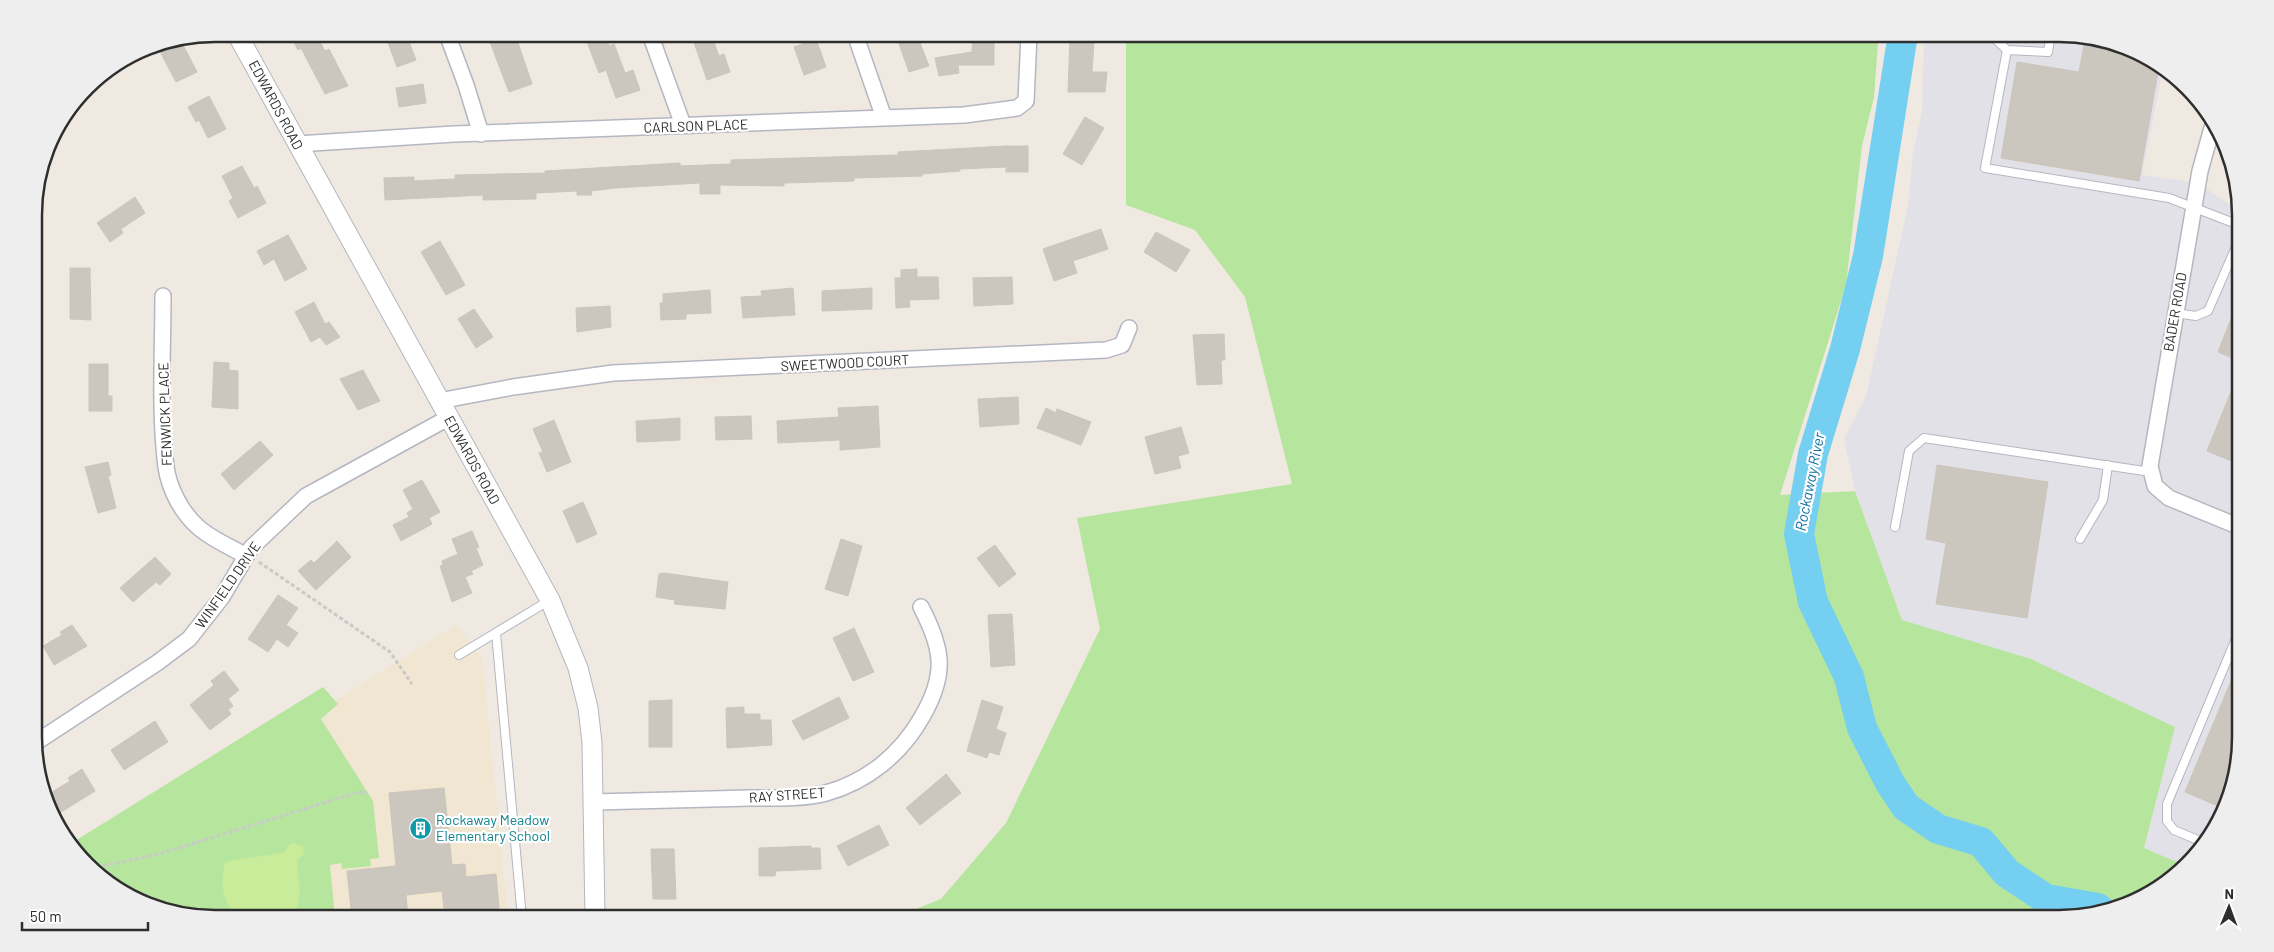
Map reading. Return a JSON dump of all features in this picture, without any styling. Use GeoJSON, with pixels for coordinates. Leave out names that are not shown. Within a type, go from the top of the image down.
{"type":"FeatureCollection","features":[{"type":"Feature","properties":{"kind":"street","name":"EDWARDS ROAD"},"geometry":{"type":"LineString","coordinates":[[241,42],[550,600],[580,675],[588,708],[592,742],[595,910]]}},
{"type":"Feature","properties":{"kind":"street"},"geometry":{"type":"LineString","coordinates":[[450,42],[481,134]]}},
{"type":"Feature","properties":{"kind":"street"},"geometry":{"type":"LineString","coordinates":[[653,42],[683,125]]}},
{"type":"Feature","properties":{"kind":"street"},"geometry":{"type":"LineString","coordinates":[[858,42],[884,118]]}},
{"type":"Feature","properties":{"kind":"street","name":"CARLSON PLACE"},"geometry":{"type":"LineString","coordinates":[[297,144],[683,125],[964,115],[1017,108],[1026,101],[1030,42]]}},
{"type":"Feature","properties":{"kind":"street","name":"BADER ROAD"},"geometry":{"type":"LineString","coordinates":[[2151,472],[2156,422],[2175,313],[2200,171],[2210,134]]}},
{"type":"Feature","properties":{"kind":"street","name":"FENWICK PLACE"},"geometry":{"type":"LineString","coordinates":[[164,296],[162,389],[166,468],[173,490],[177,500],[198,528],[252,559]]}},
{"type":"Feature","properties":{"kind":"street","name":"SWEETWOOD COURT"},"geometry":{"type":"LineString","coordinates":[[439,401],[550,382],[641,372],[1106,350],[1122,345],[1129,328]]}},
{"type":"Feature","properties":{"kind":"street","name":"WINFIELD DRIVE"},"geometry":{"type":"LineString","coordinates":[[42,738],[157,663],[189,639],[252,559],[251,548],[306,496],[448,418]]}},
{"type":"Feature","properties":{"kind":"street"},"geometry":{"type":"LineString","coordinates":[[2151,472],[2155,486],[2168,498],[2232,524]]}},
{"type":"Feature","properties":{"kind":"street","name":"RAY STREET"},"geometry":{"type":"LineString","coordinates":[[594,802],[824,794],[866,776],[902,747],[920,722],[936,687],[940,653],[938,642],[921,607]]}},
{"type":"Feature","properties":{"kind":"lane"},"geometry":{"type":"LineString","coordinates":[[1998,42],[2007,50],[2048,52],[2050,42]]}},
{"type":"Feature","properties":{"kind":"lane"},"geometry":{"type":"LineString","coordinates":[[2007,50],[1985,168],[2169,198],[2232,222]]}},
{"type":"Feature","properties":{"kind":"lane"},"geometry":{"type":"LineString","coordinates":[[2175,313],[2196,316],[2208,311],[2232,256]]}},
{"type":"Feature","properties":{"kind":"lane"},"geometry":{"type":"LineString","coordinates":[[1896,527],[1909,451],[1924,438],[2151,472]]}},
{"type":"Feature","properties":{"kind":"lane"},"geometry":{"type":"LineString","coordinates":[[2080,539],[2103,500],[2108,465]]}},
{"type":"Feature","properties":{"kind":"lane"},"geometry":{"type":"LineString","coordinates":[[460,655],[550,600]]}},
{"type":"Feature","properties":{"kind":"lane"},"geometry":{"type":"LineString","coordinates":[[496,633],[521,910]]}},
{"type":"Feature","properties":{"kind":"lane"},"geometry":{"type":"LineString","coordinates":[[2197,840],[2174,830],[2167,821],[2167,804],[2232,648]]}},
{"type":"Feature","properties":{"kind":"path"},"geometry":{"type":"LineString","coordinates":[[252,559],[390,652],[412,684]]}},
{"type":"Feature","properties":{"kind":"path"},"geometry":{"type":"LineString","coordinates":[[101,866],[159,854],[359,792],[367,793]]}},
{"type":"Feature","properties":{"kind":"shaded area"},"geometry":{"type":"Polygon","coordinates":[[[1924,42],[2058,42],[2081,44],[2114,52],[2145,66],[2161,76],[2142,175],[2198,183],[2231,206],[2232,736],[2228,770],[2218,802],[2196,842],[2177,862],[2144,848],[2175,727],[1961,638],[1902,620],[1855,491],[1844,439],[1866,396],[1908,206],[1913,152],[1922,112],[1924,42]]]}},
{"type":"Feature","properties":{"kind":"shaded area"},"geometry":{"type":"Polygon","coordinates":[[[456,625],[482,658],[507,910],[216,910],[171,904],[153,897],[330,734],[321,719],[338,704],[336,700],[456,625]]]}},
{"type":"Feature","properties":{"kind":"green space"},"geometry":{"type":"Polygon","coordinates":[[[1126,42],[1882,42],[1878,43],[1874,97],[1862,146],[1846,285],[1780,495],[1855,491],[1902,620],[2031,659],[2175,727],[2144,848],[2177,862],[2164,874],[2124,896],[2103,904],[2069,909],[914,910],[941,899],[1006,823],[1100,629],[1077,518],[1292,484],[1245,297],[1195,230],[1126,205],[1126,42]]]}},
{"type":"Feature","properties":{"kind":"green space"},"geometry":{"type":"Polygon","coordinates":[[[323,687],[338,704],[321,719],[373,801],[379,858],[370,859],[371,866],[342,869],[341,863],[330,865],[334,910],[216,910],[171,904],[129,886],[110,874],[93,859],[77,840],[323,687]]]}},
{"type":"Feature","properties":{"kind":"green space"},"geometry":{"type":"Polygon","coordinates":[[[295,843],[303,847],[304,854],[297,860],[300,892],[295,910],[232,910],[224,893],[225,862],[285,852],[290,844],[295,843]]]}},
{"type":"Feature","properties":{"kind":"building"},"geometry":{"type":"Polygon","coordinates":[[[294,42],[320,42],[325,51],[329,49],[348,86],[325,94],[301,48],[298,50],[294,42]]]}},
{"type":"Feature","properties":{"kind":"building"},"geometry":{"type":"Polygon","coordinates":[[[388,42],[409,42],[416,60],[397,67],[388,42]]]}},
{"type":"Feature","properties":{"kind":"building"},"geometry":{"type":"Polygon","coordinates":[[[490,42],[518,42],[532,84],[509,92],[490,42]]]}},
{"type":"Feature","properties":{"kind":"building"},"geometry":{"type":"Polygon","coordinates":[[[587,42],[608,42],[609,46],[614,44],[625,73],[633,70],[640,90],[616,98],[606,70],[599,73],[587,42]]]}},
{"type":"Feature","properties":{"kind":"building"},"geometry":{"type":"Polygon","coordinates":[[[694,42],[714,42],[719,56],[724,54],[730,72],[707,80],[694,42]]]}},
{"type":"Feature","properties":{"kind":"building"},"geometry":{"type":"Polygon","coordinates":[[[808,42],[817,42],[826,67],[804,75],[794,47],[808,42]]]}},
{"type":"Feature","properties":{"kind":"building"},"geometry":{"type":"Polygon","coordinates":[[[898,42],[920,42],[929,66],[909,72],[898,42]]]}},
{"type":"Feature","properties":{"kind":"building"},"geometry":{"type":"Polygon","coordinates":[[[973,42],[994,42],[994,65],[958,65],[959,73],[939,76],[935,58],[972,52],[973,42]]]}},
{"type":"Feature","properties":{"kind":"building"},"geometry":{"type":"Polygon","coordinates":[[[1070,42],[1094,42],[1092,72],[1107,72],[1105,92],[1068,92],[1070,42]]]}},
{"type":"Feature","properties":{"kind":"building"},"geometry":{"type":"Polygon","coordinates":[[[2084,45],[2114,52],[2158,74],[2139,181],[2001,158],[2017,62],[2079,72],[2084,45]]]}},
{"type":"Feature","properties":{"kind":"building"},"geometry":{"type":"Polygon","coordinates":[[[183,46],[197,72],[176,82],[160,52],[183,46]]]}},
{"type":"Feature","properties":{"kind":"building"},"geometry":{"type":"Polygon","coordinates":[[[423,84],[426,103],[399,107],[396,88],[423,84]]]}},
{"type":"Feature","properties":{"kind":"building"},"geometry":{"type":"Polygon","coordinates":[[[209,96],[226,129],[208,138],[199,120],[196,122],[188,107],[209,96]]]}},
{"type":"Feature","properties":{"kind":"building"},"geometry":{"type":"Polygon","coordinates":[[[1085,117],[1104,128],[1082,165],[1063,154],[1085,117]]]}},
{"type":"Feature","properties":{"kind":"building"},"geometry":{"type":"Polygon","coordinates":[[[1028,146],[1028,172],[1006,172],[1006,167],[960,169],[960,171],[922,174],[922,176],[854,178],[854,181],[784,183],[784,186],[720,185],[720,194],[700,194],[700,183],[615,188],[591,191],[592,195],[577,195],[577,191],[536,193],[536,199],[483,200],[483,195],[385,200],[384,178],[414,177],[414,181],[455,179],[455,175],[545,173],[545,171],[680,163],[680,166],[731,164],[731,160],[898,155],[898,152],[1028,146]]]}},
{"type":"Feature","properties":{"kind":"building"},"geometry":{"type":"Polygon","coordinates":[[[242,166],[254,188],[257,186],[266,203],[238,218],[229,201],[233,198],[222,176],[242,166]]]}},
{"type":"Feature","properties":{"kind":"building"},"geometry":{"type":"Polygon","coordinates":[[[135,197],[145,213],[121,229],[123,233],[110,242],[97,223],[135,197]]]}},
{"type":"Feature","properties":{"kind":"building"},"geometry":{"type":"Polygon","coordinates":[[[1101,229],[1108,249],[1073,261],[1077,273],[1054,281],[1043,249],[1101,229]]]}},
{"type":"Feature","properties":{"kind":"building"},"geometry":{"type":"Polygon","coordinates":[[[1156,232],[1190,250],[1176,272],[1144,252],[1156,232]]]}},
{"type":"Feature","properties":{"kind":"building"},"geometry":{"type":"Polygon","coordinates":[[[288,235],[307,269],[285,281],[274,259],[264,265],[257,251],[288,235]]]}},
{"type":"Feature","properties":{"kind":"building"},"geometry":{"type":"Polygon","coordinates":[[[440,241],[465,285],[446,295],[421,252],[440,241]]]}},
{"type":"Feature","properties":{"kind":"building"},"geometry":{"type":"Polygon","coordinates":[[[70,268],[90,268],[91,320],[70,319],[70,268]]]}},
{"type":"Feature","properties":{"kind":"building"},"geometry":{"type":"Polygon","coordinates":[[[917,269],[917,277],[938,277],[939,299],[909,300],[910,307],[896,308],[895,278],[901,278],[901,270],[917,269]]]}},
{"type":"Feature","properties":{"kind":"building"},"geometry":{"type":"Polygon","coordinates":[[[1012,277],[1013,304],[974,306],[973,278],[1012,277]]]}},
{"type":"Feature","properties":{"kind":"building"},"geometry":{"type":"Polygon","coordinates":[[[793,288],[795,315],[743,318],[741,297],[762,296],[761,291],[793,288]]]}},
{"type":"Feature","properties":{"kind":"building"},"geometry":{"type":"Polygon","coordinates":[[[872,288],[872,309],[822,311],[822,291],[872,288]]]}},
{"type":"Feature","properties":{"kind":"building"},"geometry":{"type":"Polygon","coordinates":[[[710,290],[711,313],[686,314],[686,319],[661,320],[660,303],[663,303],[663,294],[710,290]]]}},
{"type":"Feature","properties":{"kind":"building"},"geometry":{"type":"Polygon","coordinates":[[[314,302],[325,324],[329,322],[340,337],[326,345],[320,337],[311,342],[295,312],[314,302]]]}},
{"type":"Feature","properties":{"kind":"building"},"geometry":{"type":"Polygon","coordinates":[[[610,306],[611,327],[577,332],[576,308],[610,306]]]}},
{"type":"Feature","properties":{"kind":"building"},"geometry":{"type":"Polygon","coordinates":[[[474,309],[493,337],[476,348],[458,319],[474,309]]]}},
{"type":"Feature","properties":{"kind":"building"},"geometry":{"type":"Polygon","coordinates":[[[2232,316],[2232,358],[2218,352],[2232,316]]]}},
{"type":"Feature","properties":{"kind":"building"},"geometry":{"type":"Polygon","coordinates":[[[1224,334],[1225,360],[1221,360],[1222,384],[1197,385],[1193,335],[1224,334]]]}},
{"type":"Feature","properties":{"kind":"building"},"geometry":{"type":"Polygon","coordinates":[[[214,362],[229,363],[229,370],[238,371],[238,409],[212,407],[214,362]]]}},
{"type":"Feature","properties":{"kind":"building"},"geometry":{"type":"Polygon","coordinates":[[[89,364],[108,364],[108,396],[112,396],[112,411],[89,411],[89,364]]]}},
{"type":"Feature","properties":{"kind":"building"},"geometry":{"type":"Polygon","coordinates":[[[363,370],[380,401],[358,410],[340,379],[363,370]]]}},
{"type":"Feature","properties":{"kind":"building"},"geometry":{"type":"Polygon","coordinates":[[[2232,389],[2232,461],[2207,451],[2232,389]]]}},
{"type":"Feature","properties":{"kind":"building"},"geometry":{"type":"Polygon","coordinates":[[[1018,397],[1019,424],[980,427],[978,399],[1018,397]]]}},
{"type":"Feature","properties":{"kind":"building"},"geometry":{"type":"Polygon","coordinates":[[[878,406],[880,447],[840,450],[840,440],[778,443],[777,421],[839,417],[838,408],[878,406]]]}},
{"type":"Feature","properties":{"kind":"building"},"geometry":{"type":"Polygon","coordinates":[[[1046,408],[1056,413],[1057,409],[1091,422],[1081,445],[1037,428],[1046,408]]]}},
{"type":"Feature","properties":{"kind":"building"},"geometry":{"type":"Polygon","coordinates":[[[751,416],[752,439],[716,440],[715,417],[751,416]]]}},
{"type":"Feature","properties":{"kind":"building"},"geometry":{"type":"Polygon","coordinates":[[[680,418],[680,440],[637,442],[636,421],[680,418]]]}},
{"type":"Feature","properties":{"kind":"building"},"geometry":{"type":"Polygon","coordinates":[[[554,420],[571,462],[547,472],[539,453],[543,452],[533,429],[554,420]]]}},
{"type":"Feature","properties":{"kind":"building"},"geometry":{"type":"Polygon","coordinates":[[[1181,427],[1189,453],[1178,456],[1181,468],[1155,474],[1145,437],[1181,427]]]}},
{"type":"Feature","properties":{"kind":"building"},"geometry":{"type":"Polygon","coordinates":[[[260,441],[273,455],[234,490],[221,474],[260,441]]]}},
{"type":"Feature","properties":{"kind":"building"},"geometry":{"type":"Polygon","coordinates":[[[108,462],[111,475],[108,476],[116,508],[98,513],[85,467],[108,462]]]}},
{"type":"Feature","properties":{"kind":"building"},"geometry":{"type":"Polygon","coordinates":[[[1937,465],[2048,482],[2027,618],[1936,604],[1946,543],[1926,539],[1937,465]]]}},
{"type":"Feature","properties":{"kind":"building"},"geometry":{"type":"Polygon","coordinates":[[[422,480],[440,512],[429,518],[432,524],[401,541],[393,525],[409,517],[407,513],[413,509],[403,490],[422,480]]]}},
{"type":"Feature","properties":{"kind":"building"},"geometry":{"type":"Polygon","coordinates":[[[583,502],[597,534],[577,543],[563,511],[583,502]]]}},
{"type":"Feature","properties":{"kind":"building"},"geometry":{"type":"Polygon","coordinates":[[[472,531],[479,547],[476,548],[483,565],[471,571],[473,574],[465,577],[472,593],[452,602],[440,566],[443,565],[442,561],[458,554],[452,539],[472,531]]]}},
{"type":"Feature","properties":{"kind":"building"},"geometry":{"type":"Polygon","coordinates":[[[841,539],[862,546],[848,596],[825,589],[841,539]]]}},
{"type":"Feature","properties":{"kind":"building"},"geometry":{"type":"Polygon","coordinates":[[[337,541],[351,557],[316,590],[298,571],[311,560],[314,563],[337,541]]]}},
{"type":"Feature","properties":{"kind":"building"},"geometry":{"type":"Polygon","coordinates":[[[995,545],[1016,574],[999,587],[977,558],[995,545]]]}},
{"type":"Feature","properties":{"kind":"building"},"geometry":{"type":"Polygon","coordinates":[[[155,557],[171,574],[160,585],[156,582],[133,602],[120,588],[155,557]]]}},
{"type":"Feature","properties":{"kind":"building"},"geometry":{"type":"Polygon","coordinates":[[[664,573],[728,582],[725,609],[674,604],[675,600],[656,597],[659,574],[664,573]]]}},
{"type":"Feature","properties":{"kind":"building"},"geometry":{"type":"Polygon","coordinates":[[[278,595],[298,608],[286,625],[298,633],[288,647],[277,639],[268,652],[248,639],[278,595]]]}},
{"type":"Feature","properties":{"kind":"building"},"geometry":{"type":"Polygon","coordinates":[[[1012,614],[1015,665],[991,667],[988,615],[1012,614]]]}},
{"type":"Feature","properties":{"kind":"building"},"geometry":{"type":"Polygon","coordinates":[[[72,625],[87,646],[54,665],[43,646],[62,635],[60,632],[72,625]]]}},
{"type":"Feature","properties":{"kind":"building"},"geometry":{"type":"Polygon","coordinates":[[[854,628],[874,672],[853,681],[833,638],[854,628]]]}},
{"type":"Feature","properties":{"kind":"building"},"geometry":{"type":"Polygon","coordinates":[[[224,671],[239,690],[228,699],[233,706],[228,710],[231,714],[210,730],[190,705],[214,685],[211,681],[224,671]]]}},
{"type":"Feature","properties":{"kind":"building"},"geometry":{"type":"Polygon","coordinates":[[[2232,678],[2231,747],[2228,770],[2218,802],[2216,805],[2185,792],[2232,678]]]}},
{"type":"Feature","properties":{"kind":"building"},"geometry":{"type":"Polygon","coordinates":[[[839,697],[849,718],[803,740],[792,721],[839,697]]]}},
{"type":"Feature","properties":{"kind":"building"},"geometry":{"type":"Polygon","coordinates":[[[672,700],[672,747],[649,747],[649,701],[672,700]]]}},
{"type":"Feature","properties":{"kind":"building"},"geometry":{"type":"Polygon","coordinates":[[[982,700],[1003,707],[996,729],[1006,733],[999,755],[989,752],[987,758],[967,751],[982,700]]]}},
{"type":"Feature","properties":{"kind":"building"},"geometry":{"type":"Polygon","coordinates":[[[744,707],[744,714],[760,714],[760,720],[771,720],[772,745],[727,748],[726,708],[744,707]]]}},
{"type":"Feature","properties":{"kind":"building"},"geometry":{"type":"Polygon","coordinates":[[[155,721],[168,742],[124,770],[111,750],[155,721]]]}},
{"type":"Feature","properties":{"kind":"building"},"geometry":{"type":"Polygon","coordinates":[[[82,769],[95,791],[61,812],[52,792],[70,781],[68,778],[82,769]]]}},
{"type":"Feature","properties":{"kind":"building"},"geometry":{"type":"Polygon","coordinates":[[[946,774],[961,793],[920,825],[906,808],[946,774]]]}},
{"type":"Feature","properties":{"kind":"building","name":"Rockaway Meadow Elementary School"},"geometry":{"type":"Polygon","coordinates":[[[444,788],[452,865],[465,864],[466,877],[496,874],[499,910],[444,910],[442,891],[406,895],[407,910],[351,910],[347,871],[396,866],[389,793],[444,788]]]}},
{"type":"Feature","properties":{"kind":"building"},"geometry":{"type":"Polygon","coordinates":[[[879,825],[889,845],[848,866],[837,846],[879,825]]]}},
{"type":"Feature","properties":{"kind":"building"},"geometry":{"type":"Polygon","coordinates":[[[811,846],[811,848],[820,848],[821,869],[776,871],[775,876],[759,876],[759,848],[811,846]]]}},
{"type":"Feature","properties":{"kind":"building"},"geometry":{"type":"Polygon","coordinates":[[[651,849],[674,849],[676,899],[653,899],[651,849]]]}},
{"type":"Feature","properties":{"kind":"waterway","name":"Rockaway River"},"geometry":{"type":"LineString","coordinates":[[1902,42],[1868,256],[1845,349],[1813,454],[1799,534],[1813,602],[1849,677],[1862,728],[1890,783],[1906,807],[1938,829],[1981,842],[2007,873],[2046,899],[2089,906]]}},
{"type":"Feature","properties":{"kind":"place","name":"Rockaway Meadow Elementary School"},"geometry":{"type":"Point","coordinates":[420,828]}}]}
